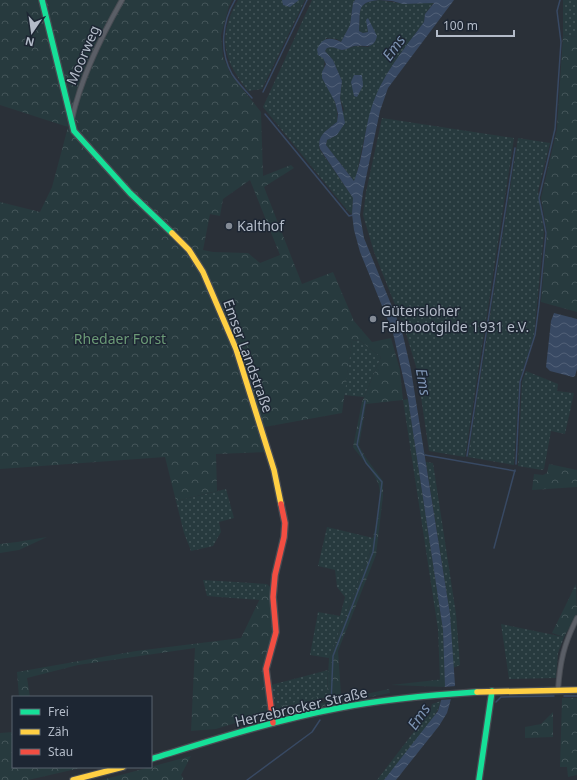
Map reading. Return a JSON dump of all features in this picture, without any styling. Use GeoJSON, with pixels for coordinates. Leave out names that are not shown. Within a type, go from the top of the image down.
{"type":"FeatureCollection","features":[{"type":"Feature","properties":{"kind":"street","name":"Emser Landstraße"},"geometry":{"type":"LineString","coordinates":[[42,0],[74,131],[82,142],[130,193],[150,210],[189,250],[203,272],[236,349],[274,470],[285,523],[284,537],[275,576],[273,597],[276,632],[266,669],[273,723]]}},
{"type":"Feature","properties":{"kind":"street","name":"Moorweg"},"geometry":{"type":"LineString","coordinates":[[71,122],[83,80],[107,26],[122,0]]}},
{"type":"Feature","properties":{"kind":"street"},"geometry":{"type":"LineString","coordinates":[[558,690],[566,638],[577,618]]}},
{"type":"Feature","properties":{"kind":"street","name":"Herzebrocker Straße"},"geometry":{"type":"LineString","coordinates":[[152,759],[273,723],[338,708],[438,694],[492,691],[577,690]]}},
{"type":"Feature","properties":{"kind":"street"},"geometry":{"type":"LineString","coordinates":[[479,780],[492,691]]}},
{"type":"Feature","properties":{"kind":"street"},"geometry":{"type":"LineString","coordinates":[[73,780],[119,768]]}},
{"type":"Feature","properties":{"kind":"green space","name":"Rhedaer Forst"},"geometry":{"type":"Polygon","coordinates":[[[0,0],[232,0],[221,35],[223,57],[231,75],[261,112],[263,176],[291,165],[294,168],[264,187],[302,284],[333,272],[354,321],[372,342],[391,338],[400,370],[403,400],[366,404],[359,446],[383,481],[383,496],[376,555],[338,651],[341,694],[276,709],[276,707],[327,694],[329,658],[369,554],[379,507],[380,489],[373,473],[353,447],[362,402],[381,357],[359,340],[352,341],[342,413],[259,428],[267,452],[216,454],[217,491],[176,501],[165,457],[0,469],[0,202],[40,212],[52,187],[68,127],[0,105],[0,0]],[[250,180],[223,199],[220,216],[210,214],[203,250],[213,252],[248,253],[260,263],[280,255],[250,180]]]}},
{"type":"Feature","properties":{"kind":"green space"},"geometry":{"type":"Polygon","coordinates":[[[238,0],[305,0],[262,89],[248,91],[233,69],[228,58],[225,37],[227,25],[238,0]]]}},
{"type":"Feature","properties":{"kind":"green space"},"geometry":{"type":"Polygon","coordinates":[[[312,0],[355,0],[353,3],[350,25],[341,42],[337,39],[326,38],[322,78],[336,104],[337,122],[323,134],[319,145],[320,150],[353,198],[352,214],[347,210],[263,107],[312,0]]]}},
{"type":"Feature","properties":{"kind":"green space"},"geometry":{"type":"Polygon","coordinates":[[[379,0],[406,3],[434,2],[425,14],[424,22],[395,61],[376,97],[368,121],[355,182],[326,145],[327,140],[337,135],[344,109],[340,98],[342,81],[333,60],[325,51],[327,48],[332,47],[343,50],[355,46],[368,47],[375,42],[367,25],[368,32],[363,33],[359,31],[360,13],[361,9],[366,3],[379,0]]]}},
{"type":"Feature","properties":{"kind":"green space"},"geometry":{"type":"Polygon","coordinates":[[[563,0],[577,0],[577,37],[563,35],[563,0]]]}},
{"type":"Feature","properties":{"kind":"green space"},"geometry":{"type":"Polygon","coordinates":[[[563,35],[577,37],[577,312],[541,302],[547,232],[541,198],[557,129],[563,35]]]}},
{"type":"Feature","properties":{"kind":"green space"},"geometry":{"type":"Polygon","coordinates":[[[382,118],[514,138],[465,457],[429,451],[417,370],[405,330],[374,252],[363,215],[366,192],[382,118]]]}},
{"type":"Feature","properties":{"kind":"green space"},"geometry":{"type":"Polygon","coordinates":[[[518,138],[550,143],[538,191],[544,232],[534,335],[519,382],[514,465],[468,457],[518,138]]]}},
{"type":"Feature","properties":{"kind":"green space"},"geometry":{"type":"Polygon","coordinates":[[[359,340],[381,357],[364,397],[344,395],[352,341],[359,340]]]}},
{"type":"Feature","properties":{"kind":"green space"},"geometry":{"type":"Polygon","coordinates":[[[526,371],[558,384],[557,391],[574,393],[565,434],[551,431],[544,469],[542,470],[518,466],[522,382],[526,371]]]}},
{"type":"Feature","properties":{"kind":"green space"},"geometry":{"type":"Polygon","coordinates":[[[408,399],[443,630],[445,679],[440,680],[438,629],[403,400],[408,399]]]}},
{"type":"Feature","properties":{"kind":"green space"},"geometry":{"type":"Polygon","coordinates":[[[426,462],[433,463],[456,614],[460,665],[453,668],[450,614],[426,462]]]}},
{"type":"Feature","properties":{"kind":"green space"},"geometry":{"type":"Polygon","coordinates":[[[549,464],[577,470],[577,487],[532,490],[534,474],[543,475],[547,473],[549,464]]]}},
{"type":"Feature","properties":{"kind":"green space"},"geometry":{"type":"Polygon","coordinates":[[[226,489],[234,518],[219,522],[221,532],[213,546],[191,551],[184,533],[176,501],[226,489]]]}},
{"type":"Feature","properties":{"kind":"green space"},"geometry":{"type":"Polygon","coordinates":[[[327,527],[373,538],[369,554],[329,658],[310,655],[318,612],[340,616],[345,597],[337,587],[335,570],[318,566],[327,527]]]}},
{"type":"Feature","properties":{"kind":"green space"},"geometry":{"type":"Polygon","coordinates":[[[47,537],[19,550],[0,553],[0,544],[47,537]]]}},
{"type":"Feature","properties":{"kind":"green space"},"geometry":{"type":"Polygon","coordinates":[[[203,580],[267,584],[260,600],[207,596],[203,580]]]}},
{"type":"Feature","properties":{"kind":"green space"},"geometry":{"type":"Polygon","coordinates":[[[267,584],[271,588],[270,597],[273,632],[264,669],[268,710],[265,714],[216,729],[191,731],[195,648],[78,665],[27,678],[30,696],[19,696],[17,672],[136,651],[241,638],[267,584]]]}},
{"type":"Feature","properties":{"kind":"green space"},"geometry":{"type":"Polygon","coordinates":[[[576,584],[577,614],[564,637],[552,633],[576,584]]]}},
{"type":"Feature","properties":{"kind":"green space"},"geometry":{"type":"Polygon","coordinates":[[[501,624],[564,637],[558,653],[556,678],[509,679],[501,624]]]}},
{"type":"Feature","properties":{"kind":"green space"},"geometry":{"type":"Polygon","coordinates":[[[328,670],[327,695],[276,707],[271,685],[328,670]]]}},
{"type":"Feature","properties":{"kind":"green space"},"geometry":{"type":"Polygon","coordinates":[[[445,679],[445,687],[391,685],[445,679]]]}},
{"type":"Feature","properties":{"kind":"green space"},"geometry":{"type":"Polygon","coordinates":[[[389,689],[390,693],[281,715],[287,711],[389,689]]]}},
{"type":"Feature","properties":{"kind":"green space"},"geometry":{"type":"Polygon","coordinates":[[[562,698],[577,698],[577,775],[568,777],[567,767],[560,767],[562,698]]]}},
{"type":"Feature","properties":{"kind":"green space"},"geometry":{"type":"Polygon","coordinates":[[[441,701],[431,723],[416,743],[384,780],[377,780],[426,716],[429,716],[432,704],[441,701]]]}},
{"type":"Feature","properties":{"kind":"green space"},"geometry":{"type":"Polygon","coordinates":[[[553,712],[553,737],[525,738],[525,727],[541,724],[553,712]]]}},
{"type":"Feature","properties":{"kind":"green space"},"geometry":{"type":"Polygon","coordinates":[[[12,732],[12,768],[81,768],[28,780],[0,780],[0,733],[12,732]]]}},
{"type":"Feature","properties":{"kind":"green space"},"geometry":{"type":"Polygon","coordinates":[[[191,756],[181,775],[184,779],[182,780],[102,780],[146,768],[152,768],[152,767],[191,756]]]}},
{"type":"Feature","properties":{"kind":"water"},"geometry":{"type":"Polygon","coordinates":[[[282,0],[299,0],[290,7],[283,5],[282,0]]]}},
{"type":"Feature","properties":{"kind":"water"},"geometry":{"type":"Polygon","coordinates":[[[355,0],[379,0],[454,0],[388,88],[380,111],[363,192],[360,215],[364,238],[402,331],[411,370],[450,614],[455,685],[447,713],[439,726],[396,780],[384,780],[438,711],[445,687],[443,630],[408,399],[393,333],[360,252],[354,230],[352,214],[353,198],[320,149],[319,144],[323,134],[337,122],[338,114],[335,102],[322,78],[322,72],[326,64],[323,58],[318,55],[317,49],[324,40],[327,39],[333,39],[341,42],[350,25],[353,3],[355,0]],[[371,1],[366,3],[361,9],[359,31],[363,33],[368,32],[366,20],[368,18],[377,36],[374,43],[368,46],[354,46],[344,50],[329,47],[325,51],[333,60],[342,81],[340,98],[345,123],[337,135],[327,140],[326,145],[354,181],[375,97],[387,74],[424,22],[425,14],[434,3],[403,4],[392,1],[371,1]]]}},
{"type":"Feature","properties":{"kind":"water"},"geometry":{"type":"Polygon","coordinates":[[[354,75],[362,75],[363,86],[357,97],[354,96],[351,82],[354,75]]]}},
{"type":"Feature","properties":{"kind":"water"},"geometry":{"type":"Polygon","coordinates":[[[554,313],[577,319],[577,369],[575,376],[573,377],[550,371],[546,367],[551,321],[554,313]]]}},
{"type":"Feature","properties":{"kind":"pier"},"geometry":{"type":"Polygon","coordinates":[[[457,686],[454,699],[439,700],[443,687],[457,686]]]}},
{"type":"Feature","properties":{"kind":"waterway"},"geometry":{"type":"LineString","coordinates":[[235,0],[227,18],[225,27],[225,56],[232,74],[252,98]]}},
{"type":"Feature","properties":{"kind":"waterway"},"geometry":{"type":"LineString","coordinates":[[263,92],[307,0]]}},
{"type":"Feature","properties":{"kind":"waterway"},"geometry":{"type":"LineString","coordinates":[[516,464],[520,382],[535,335],[546,233],[539,198],[555,129],[561,42],[557,11],[560,0]]}},
{"type":"Feature","properties":{"kind":"waterway"},"geometry":{"type":"LineString","coordinates":[[265,114],[349,216],[353,215]]}},
{"type":"Feature","properties":{"kind":"waterway"},"geometry":{"type":"LineString","coordinates":[[467,456],[515,148]]}},
{"type":"Feature","properties":{"kind":"waterway"},"geometry":{"type":"LineString","coordinates":[[331,704],[333,656],[373,552],[382,482],[366,463],[357,445],[365,401]]}},
{"type":"Feature","properties":{"kind":"waterway"},"geometry":{"type":"LineString","coordinates":[[425,455],[515,471]]}},
{"type":"Feature","properties":{"kind":"waterway"},"geometry":{"type":"LineString","coordinates":[[494,548],[515,470]]}},
{"type":"Feature","properties":{"kind":"waterway"},"geometry":{"type":"LineString","coordinates":[[496,702],[501,697],[554,696]]}},
{"type":"Feature","properties":{"kind":"waterway"},"geometry":{"type":"LineString","coordinates":[[564,696],[577,696]]}},
{"type":"Feature","properties":{"kind":"waterway"},"geometry":{"type":"LineString","coordinates":[[247,780],[312,732],[320,720]]}},
{"type":"Feature","properties":{"kind":"traffic: fast"},"geometry":{"type":"LineString","coordinates":[[42,0],[74,131],[130,193],[172,233]]}},
{"type":"Feature","properties":{"kind":"traffic: fast"},"geometry":{"type":"LineString","coordinates":[[479,780],[492,691]]}},
{"type":"Feature","properties":{"kind":"traffic: fast"},"geometry":{"type":"LineString","coordinates":[[152,759],[244,731],[315,713],[391,700],[477,692]]}},
{"type":"Feature","properties":{"kind":"traffic: slow"},"geometry":{"type":"LineString","coordinates":[[172,233],[189,250],[203,272],[236,349],[274,470],[281,504]]}},
{"type":"Feature","properties":{"kind":"traffic: slow"},"geometry":{"type":"LineString","coordinates":[[477,692],[577,690]]}},
{"type":"Feature","properties":{"kind":"traffic: slow"},"geometry":{"type":"LineString","coordinates":[[73,780],[119,768]]}},
{"type":"Feature","properties":{"kind":"traffic: jam"},"geometry":{"type":"LineString","coordinates":[[273,723],[266,669],[276,632],[273,597],[275,575],[284,537],[285,523],[281,504]]}},
{"type":"Feature","properties":{"kind":"place","name":"Kalthof"},"geometry":{"type":"Point","coordinates":[229,226]}},
{"type":"Feature","properties":{"kind":"place","name":"Gütersloher Faltbootgilde 1931 e.V."},"geometry":{"type":"Point","coordinates":[373,319]}},
{"type":"Feature","properties":{"kind":"water label","name":"Ems"},"geometry":{"type":"Point","coordinates":[394,48]}},
{"type":"Feature","properties":{"kind":"water label","name":"Ems"},"geometry":{"type":"Point","coordinates":[423,382]}},
{"type":"Feature","properties":{"kind":"water label","name":"Ems"},"geometry":{"type":"Point","coordinates":[419,717]}}]}
